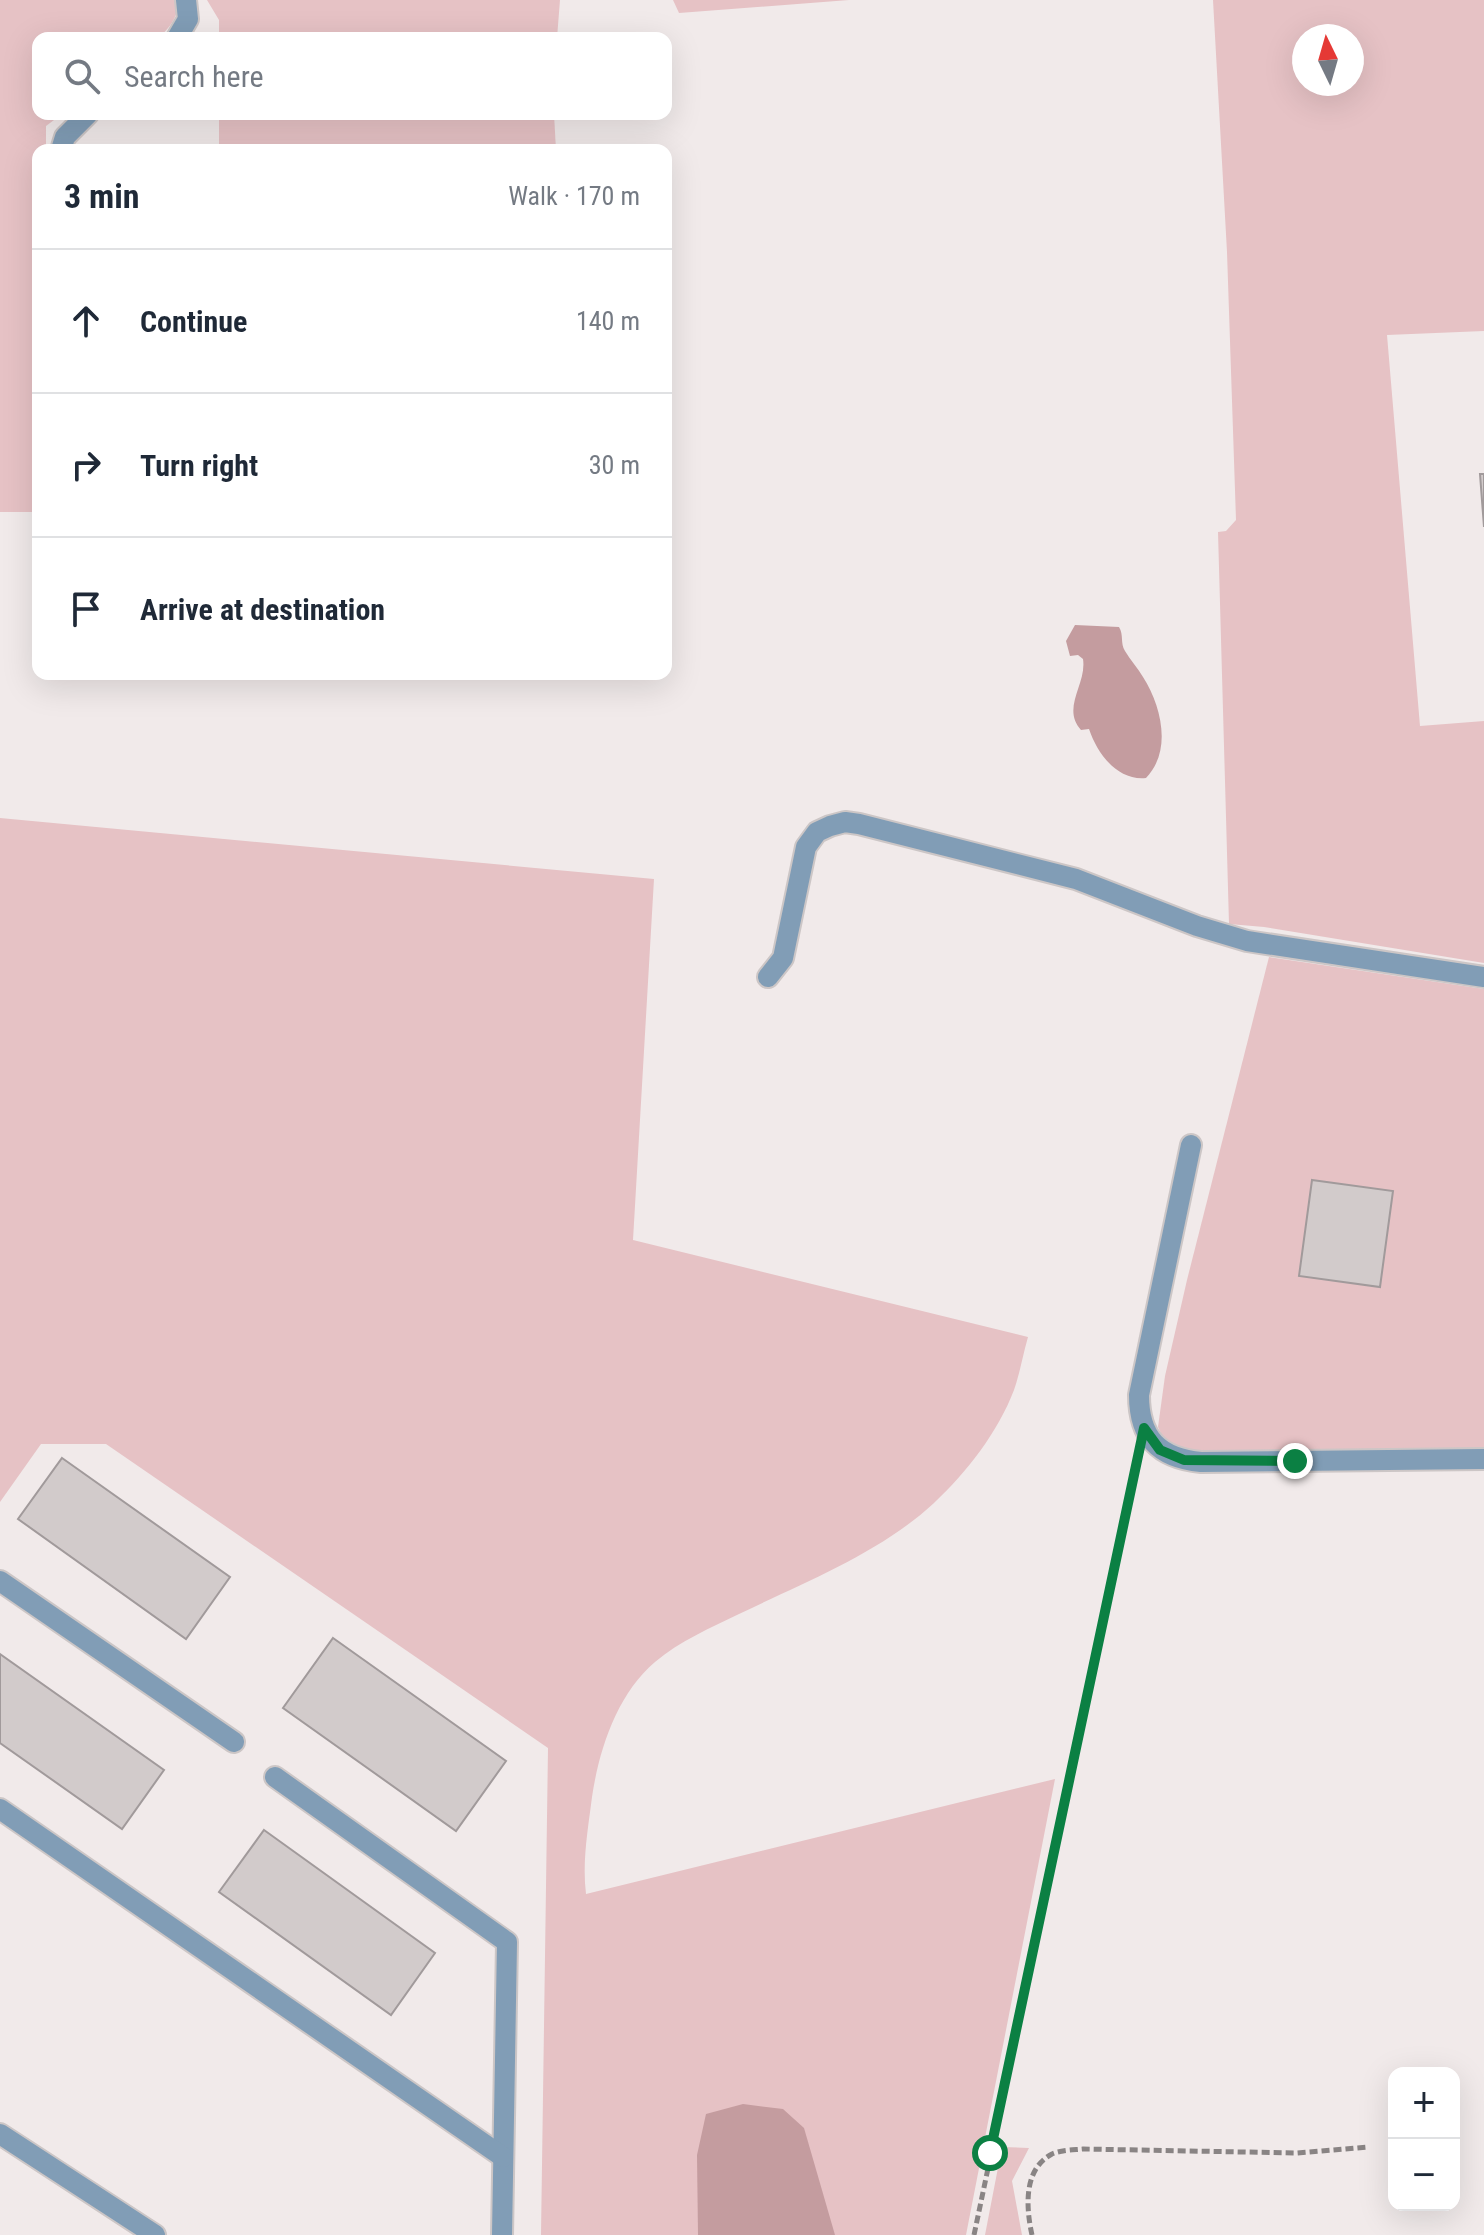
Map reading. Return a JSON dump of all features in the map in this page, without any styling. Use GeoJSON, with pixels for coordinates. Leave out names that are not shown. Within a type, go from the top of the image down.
{"type":"FeatureCollection","features":[{"type":"Feature","properties":{"kind":"street"},"geometry":{"type":"LineString","coordinates":[[180,32],[188,19],[186,0]]}},
{"type":"Feature","properties":{"kind":"street"},"geometry":{"type":"LineString","coordinates":[[63,144],[65,137],[82,120]]}},
{"type":"Feature","properties":{"kind":"street"},"geometry":{"type":"LineString","coordinates":[[768,977],[783,958],[806,847],[817,832],[845,822],[885,829],[1076,879],[1197,926],[1247,941],[1484,977]]}},
{"type":"Feature","properties":{"kind":"street"},"geometry":{"type":"LineString","coordinates":[[1191,1145],[1142,1374],[1139,1412],[1144,1428],[1160,1450],[1184,1460],[1201,1462],[1484,1459]]}},
{"type":"Feature","properties":{"kind":"street"},"geometry":{"type":"LineString","coordinates":[[0,1581],[234,1742]]}},
{"type":"Feature","properties":{"kind":"street"},"geometry":{"type":"LineString","coordinates":[[275,1777],[507,1942],[502,2235]]}},
{"type":"Feature","properties":{"kind":"street"},"geometry":{"type":"LineString","coordinates":[[0,1809],[503,2157]]}},
{"type":"Feature","properties":{"kind":"street"},"geometry":{"type":"LineString","coordinates":[[0,2134],[155,2235]]}},
{"type":"Feature","properties":{"kind":"path"},"geometry":{"type":"LineString","coordinates":[[974,2235],[1144,1428]]}},
{"type":"Feature","properties":{"kind":"path"},"geometry":{"type":"LineString","coordinates":[[1032,2235],[1028,2206],[1031,2180],[1040,2162],[1055,2153],[1098,2149],[1297,2153],[1368,2147]]}},
{"type":"Feature","properties":{"kind":"shaded area"},"geometry":{"type":"Polygon","coordinates":[[[0,0],[178,0],[173,21],[164,32],[32,32],[32,120],[54,120],[46,126],[46,144],[32,144],[32,512],[0,512],[0,0]]]}},
{"type":"Feature","properties":{"kind":"shaded area"},"geometry":{"type":"Polygon","coordinates":[[[207,0],[560,0],[557,32],[219,32],[219,20],[207,0]]]}},
{"type":"Feature","properties":{"kind":"shaded area"},"geometry":{"type":"Polygon","coordinates":[[[673,0],[849,0],[679,13],[673,0]]]}},
{"type":"Feature","properties":{"kind":"shaded area"},"geometry":{"type":"Polygon","coordinates":[[[1213,0],[1484,0],[1484,331],[1387,335],[1420,726],[1484,721],[1484,963],[1229,924],[1218,532],[1226,531],[1236,520],[1227,252],[1213,0]]]}},
{"type":"Feature","properties":{"kind":"shaded area"},"geometry":{"type":"Polygon","coordinates":[[[219,120],[554,120],[556,144],[219,144],[219,120]]]}},
{"type":"Feature","properties":{"kind":"shaded area"},"geometry":{"type":"Polygon","coordinates":[[[1075,625],[1119,627],[1129,658],[1150,689],[1159,715],[1161,742],[1154,767],[1146,778],[1136,778],[1117,770],[1103,756],[1089,729],[1081,730],[1076,722],[1074,704],[1082,678],[1083,659],[1078,655],[1070,656],[1066,641],[1075,625]]]}},
{"type":"Feature","properties":{"kind":"shaded area"},"geometry":{"type":"Polygon","coordinates":[[[0,818],[654,879],[633,1240],[1028,1337],[1014,1390],[999,1421],[970,1465],[934,1503],[866,1552],[696,1635],[665,1654],[642,1675],[620,1706],[599,1761],[585,1858],[586,1894],[1055,1779],[966,2235],[541,2235],[548,1748],[106,1444],[41,1444],[0,1502],[0,818]]]}},
{"type":"Feature","properties":{"kind":"shaded area"},"geometry":{"type":"Polygon","coordinates":[[[1269,957],[1484,989],[1484,1451],[1213,1454],[1176,1448],[1164,1440],[1158,1427],[1165,1376],[1187,1280],[1269,957]]]}},
{"type":"Feature","properties":{"kind":"shaded area"},"geometry":{"type":"Polygon","coordinates":[[[743,2104],[783,2109],[804,2128],[835,2235],[698,2235],[697,2155],[706,2114],[743,2104]]]}},
{"type":"Feature","properties":{"kind":"shaded area"},"geometry":{"type":"Polygon","coordinates":[[[1002,2147],[1029,2148],[1012,2181],[1022,2235],[985,2235],[1002,2147]]]}},
{"type":"Feature","properties":{"kind":"building"},"geometry":{"type":"Polygon","coordinates":[[[1480,474],[1484,474],[1484,527],[1480,474]]]}},
{"type":"Feature","properties":{"kind":"building"},"geometry":{"type":"Polygon","coordinates":[[[1312,1180],[1393,1191],[1380,1287],[1299,1276],[1312,1180]]]}},
{"type":"Feature","properties":{"kind":"building"},"geometry":{"type":"Polygon","coordinates":[[[62,1458],[230,1577],[186,1639],[18,1519],[62,1458]]]}},
{"type":"Feature","properties":{"kind":"building"},"geometry":{"type":"Polygon","coordinates":[[[333,1638],[506,1761],[456,1831],[283,1708],[333,1638]]]}},
{"type":"Feature","properties":{"kind":"building"},"geometry":{"type":"Polygon","coordinates":[[[0,1654],[164,1770],[122,1829],[0,1743],[0,1654]]]}},
{"type":"Feature","properties":{"kind":"building"},"geometry":{"type":"Polygon","coordinates":[[[264,1830],[435,1953],[391,2015],[219,1892],[264,1830]]]}},
{"type":"Feature","properties":{"kind":"route"},"geometry":{"type":"LineString","coordinates":[[990,2153],[1144,1428],[1160,1450],[1184,1460],[1295,1461]]}}]}
